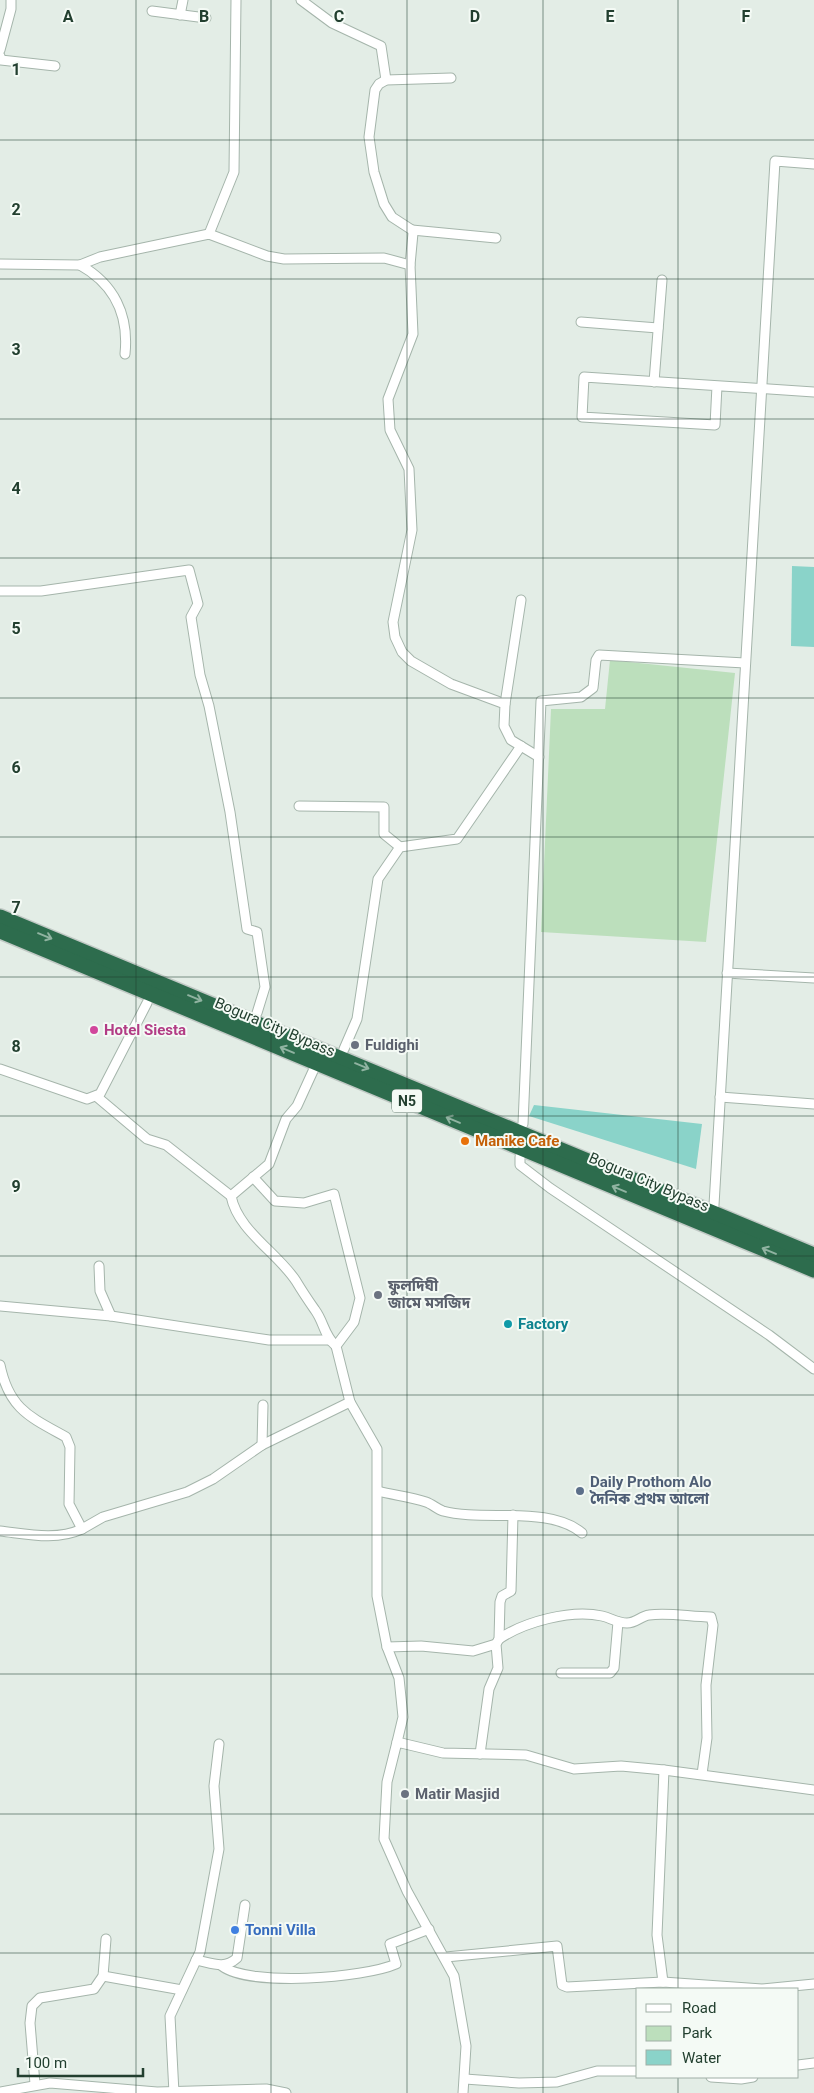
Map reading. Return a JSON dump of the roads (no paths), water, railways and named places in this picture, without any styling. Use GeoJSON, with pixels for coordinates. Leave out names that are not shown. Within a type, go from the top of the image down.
{"type":"FeatureCollection","features":[{"type":"Feature","properties":{"kind":"highway","name":"Bogura City Bypass"},"geometry":{"type":"LineString","coordinates":[[0,917],[814,1255]]}},
{"type":"Feature","properties":{"kind":"highway","name":"Bogura City Bypass"},"geometry":{"type":"LineString","coordinates":[[0,931],[814,1270]]}},
{"type":"Feature","properties":{"kind":"street"},"geometry":{"type":"LineString","coordinates":[[0,50],[12,9],[10,0]]}},
{"type":"Feature","properties":{"kind":"street"},"geometry":{"type":"LineString","coordinates":[[180,16],[183,0]]}},
{"type":"Feature","properties":{"kind":"street"},"geometry":{"type":"LineString","coordinates":[[209,234],[234,172],[236,0]]}},
{"type":"Feature","properties":{"kind":"street"},"geometry":{"type":"LineString","coordinates":[[301,0],[332,23],[380,46],[386,80]]}},
{"type":"Feature","properties":{"kind":"street"},"geometry":{"type":"LineString","coordinates":[[152,11],[206,18]]}},
{"type":"Feature","properties":{"kind":"street"},"geometry":{"type":"LineString","coordinates":[[0,56],[1,60],[55,66]]}},
{"type":"Feature","properties":{"kind":"street"},"geometry":{"type":"LineString","coordinates":[[451,78],[386,80],[379,84],[375,90],[369,137],[374,172],[384,204],[392,218],[412,230],[496,238]]}},
{"type":"Feature","properties":{"kind":"street"},"geometry":{"type":"LineString","coordinates":[[714,1204],[760,390],[775,161],[814,164]]}},
{"type":"Feature","properties":{"kind":"street"},"geometry":{"type":"LineString","coordinates":[[412,230],[410,265],[413,334],[388,399],[390,430],[409,469],[412,530],[393,622],[395,637],[402,652],[411,661],[451,684],[505,704]]}},
{"type":"Feature","properties":{"kind":"street"},"geometry":{"type":"LineString","coordinates":[[0,264],[80,265],[100,257],[209,234],[267,256],[284,259],[384,258],[410,265]]}},
{"type":"Feature","properties":{"kind":"street"},"geometry":{"type":"LineString","coordinates":[[80,265],[95,274],[121,307],[127,337],[125,354]]}},
{"type":"Feature","properties":{"kind":"street"},"geometry":{"type":"LineString","coordinates":[[654,382],[662,280]]}},
{"type":"Feature","properties":{"kind":"street"},"geometry":{"type":"LineString","coordinates":[[581,322],[658,328]]}},
{"type":"Feature","properties":{"kind":"street"},"geometry":{"type":"LineString","coordinates":[[717,386],[714,425],[582,416],[584,377],[717,386],[760,390],[814,392]]}},
{"type":"Feature","properties":{"kind":"street"},"geometry":{"type":"LineString","coordinates":[[0,591],[41,592],[189,570],[198,604],[191,617],[200,675],[209,706],[230,812],[247,929],[257,932],[265,987],[257,1013]]}},
{"type":"Feature","properties":{"kind":"street"},"geometry":{"type":"LineString","coordinates":[[521,600],[505,704],[504,726],[511,740],[539,757]]}},
{"type":"Feature","properties":{"kind":"street"},"geometry":{"type":"LineString","coordinates":[[523,1124],[541,701],[581,697],[593,688],[596,660],[599,655],[745,663]]}},
{"type":"Feature","properties":{"kind":"street"},"geometry":{"type":"LineString","coordinates":[[300,806],[384,806],[384,834],[400,847],[458,839],[522,746]]}},
{"type":"Feature","properties":{"kind":"street"},"geometry":{"type":"LineString","coordinates":[[344,1049],[357,1019],[378,879],[400,847]]}},
{"type":"Feature","properties":{"kind":"street"},"geometry":{"type":"LineString","coordinates":[[727,973],[814,978]]}},
{"type":"Feature","properties":{"kind":"street"},"geometry":{"type":"LineString","coordinates":[[0,1069],[87,1099],[96,1096],[100,1094],[147,1003]]}},
{"type":"Feature","properties":{"kind":"street"},"geometry":{"type":"LineString","coordinates":[[231,1196],[269,1164],[286,1118],[297,1106],[313,1071]]}},
{"type":"Feature","properties":{"kind":"street"},"geometry":{"type":"LineString","coordinates":[[96,1096],[147,1139],[166,1145],[231,1196],[233,1205],[242,1220],[294,1279],[315,1310],[333,1343],[350,1402],[377,1448],[377,1596],[387,1646],[399,1678],[403,1717],[387,1782],[384,1839],[407,1891],[446,1957],[454,1976],[466,2046],[463,2093]]}},
{"type":"Feature","properties":{"kind":"street"},"geometry":{"type":"LineString","coordinates":[[720,1097],[814,1104]]}},
{"type":"Feature","properties":{"kind":"street"},"geometry":{"type":"LineString","coordinates":[[520,1157],[520,1165],[537,1179],[769,1336],[814,1369]]}},
{"type":"Feature","properties":{"kind":"street"},"geometry":{"type":"LineString","coordinates":[[0,1306],[111,1316],[269,1340],[333,1343],[354,1322],[360,1298],[334,1194],[304,1203],[275,1201],[253,1177]]}},
{"type":"Feature","properties":{"kind":"street"},"geometry":{"type":"LineString","coordinates":[[99,1266],[100,1291],[111,1316]]}},
{"type":"Feature","properties":{"kind":"street"},"geometry":{"type":"LineString","coordinates":[[0,1365],[7,1388],[15,1404],[66,1438],[70,1447],[69,1504],[82,1529]]}},
{"type":"Feature","properties":{"kind":"street"},"geometry":{"type":"LineString","coordinates":[[0,1531],[54,1536],[72,1534],[103,1517],[187,1492],[213,1479],[262,1446],[350,1402]]}},
{"type":"Feature","properties":{"kind":"street"},"geometry":{"type":"LineString","coordinates":[[262,1446],[263,1405]]}},
{"type":"Feature","properties":{"kind":"street"},"geometry":{"type":"LineString","coordinates":[[378,1491],[428,1502],[442,1511],[513,1515],[564,1524],[576,1528],[582,1533]]}},
{"type":"Feature","properties":{"kind":"street"},"geometry":{"type":"LineString","coordinates":[[480,1754],[489,1689],[498,1668],[497,1642],[500,1602],[502,1596],[511,1592],[513,1515]]}},
{"type":"Feature","properties":{"kind":"street"},"geometry":{"type":"LineString","coordinates":[[387,1646],[421,1646],[473,1651],[497,1642],[510,1631],[540,1620],[582,1614],[602,1616],[618,1622],[630,1623],[648,1615],[711,1617],[713,1620],[706,1685],[707,1738],[702,1774]]}},
{"type":"Feature","properties":{"kind":"street"},"geometry":{"type":"LineString","coordinates":[[561,1673],[610,1673],[613,1671],[618,1622]]}},
{"type":"Feature","properties":{"kind":"street"},"geometry":{"type":"LineString","coordinates":[[397,1742],[443,1753],[526,1755],[574,1769],[621,1766],[702,1774],[814,1790]]}},
{"type":"Feature","properties":{"kind":"street"},"geometry":{"type":"LineString","coordinates":[[174,2093],[170,2016],[196,1960],[219,1849],[214,1786],[219,1744]]}},
{"type":"Feature","properties":{"kind":"street"},"geometry":{"type":"LineString","coordinates":[[663,1982],[657,1935],[664,1770]]}},
{"type":"Feature","properties":{"kind":"street"},"geometry":{"type":"LineString","coordinates":[[196,1960],[222,1966],[229,1965],[237,1958],[245,1905]]}},
{"type":"Feature","properties":{"kind":"street"},"geometry":{"type":"LineString","coordinates":[[222,1966],[230,1972],[276,1978],[356,1975],[396,1964],[390,1944],[429,1929]]}},
{"type":"Feature","properties":{"kind":"street"},"geometry":{"type":"LineString","coordinates":[[35,2084],[30,2023],[32,2006],[40,1998],[94,1989],[103,1976],[106,1939]]}},
{"type":"Feature","properties":{"kind":"street"},"geometry":{"type":"LineString","coordinates":[[446,1957],[558,1946],[562,1985],[567,1987],[663,1982],[748,1988]]}},
{"type":"Feature","properties":{"kind":"street"},"geometry":{"type":"LineString","coordinates":[[103,1976],[182,1990]]}},
{"type":"Feature","properties":{"kind":"street"},"geometry":{"type":"LineString","coordinates":[[772,1988],[814,1984]]}},
{"type":"Feature","properties":{"kind":"street"},"geometry":{"type":"LineString","coordinates":[[799,2065],[814,2063]]}},
{"type":"Feature","properties":{"kind":"street"},"geometry":{"type":"LineString","coordinates":[[465,2079],[519,2083],[557,2082],[597,2071],[636,2071]]}},
{"type":"Feature","properties":{"kind":"street"},"geometry":{"type":"LineString","coordinates":[[726,2078],[746,2078]]}},
{"type":"Feature","properties":{"kind":"street"},"geometry":{"type":"LineString","coordinates":[[0,2092],[35,2084],[174,2093],[266,2089],[286,2093]]}},
{"type":"Feature","properties":{"kind":"water"},"geometry":{"type":"Polygon","coordinates":[[[792,566],[814,567],[814,647],[791,646],[792,566]]]}},
{"type":"Feature","properties":{"kind":"water"},"geometry":{"type":"Polygon","coordinates":[[[534,1105],[702,1124],[696,1169],[529,1116],[534,1105]]]}},
{"type":"Feature","properties":{"kind":"place","name":"Hotel Siesta"},"geometry":{"type":"Point","coordinates":[94,1030]}},
{"type":"Feature","properties":{"kind":"place","name":"Fuldighi"},"geometry":{"type":"Point","coordinates":[355,1045]}},
{"type":"Feature","properties":{"kind":"place","name":"Manike Cafe"},"geometry":{"type":"Point","coordinates":[465,1141]}},
{"type":"Feature","properties":{"kind":"place","name":"ফুলদিঘী জামে মসজিদ"},"geometry":{"type":"Point","coordinates":[378,1295]}},
{"type":"Feature","properties":{"kind":"place","name":"Factory"},"geometry":{"type":"Point","coordinates":[508,1324]}},
{"type":"Feature","properties":{"kind":"place","name":"Daily Prothom Alo দৈনিক প্রথম আলো"},"geometry":{"type":"Point","coordinates":[580,1491]}},
{"type":"Feature","properties":{"kind":"place","name":"Matir Masjid"},"geometry":{"type":"Point","coordinates":[405,1794]}},
{"type":"Feature","properties":{"kind":"place","name":"Tonni Villa"},"geometry":{"type":"Point","coordinates":[235,1930]}}]}
